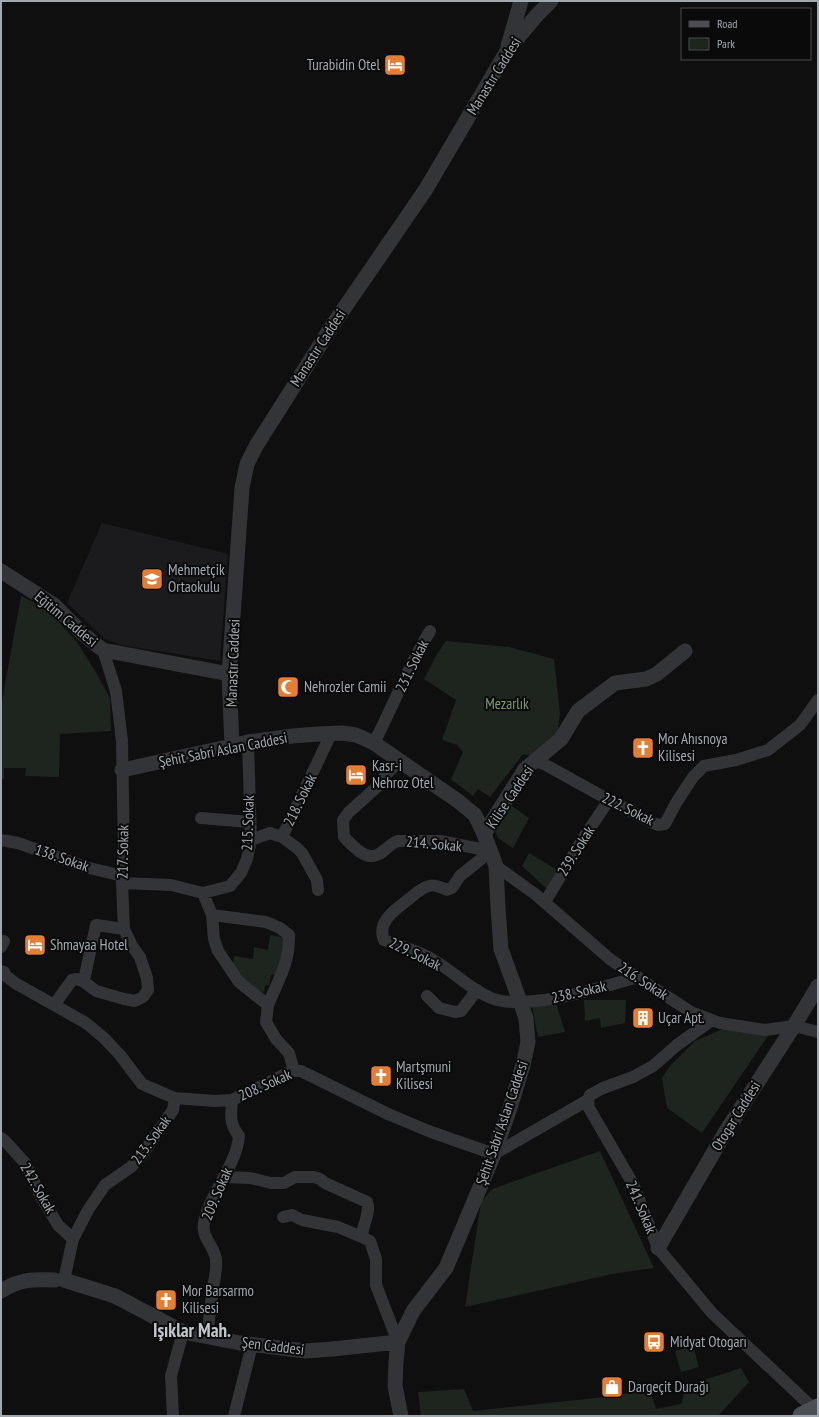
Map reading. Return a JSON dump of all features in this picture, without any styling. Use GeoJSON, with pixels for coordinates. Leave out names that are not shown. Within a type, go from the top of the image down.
{"type":"FeatureCollection","features":[{"type":"Feature","properties":{"kind":"street"},"geometry":{"type":"LineString","coordinates":[[507,51],[521,1]]}},
{"type":"Feature","properties":{"kind":"street","name":"Manastır Caddesi"},"geometry":{"type":"LineString","coordinates":[[232,746],[230,674],[242,488],[247,464],[256,446],[332,326],[426,189],[507,51],[537,15],[552,1]]}},
{"type":"Feature","properties":{"kind":"street","name":"Eğitim Caddesi"},"geometry":{"type":"LineString","coordinates":[[1,571],[54,605],[83,634],[103,650],[230,674]]}},
{"type":"Feature","properties":{"kind":"street","name":"231. Sokak"},"geometry":{"type":"LineString","coordinates":[[374,744],[421,646],[430,631]]}},
{"type":"Feature","properties":{"kind":"street","name":"217. Sokak"},"geometry":{"type":"LineString","coordinates":[[103,650],[116,691],[122,741],[124,929]]}},
{"type":"Feature","properties":{"kind":"street","name":"Kilise Caddesi"},"geometry":{"type":"LineString","coordinates":[[484,834],[525,769],[561,739],[578,711],[616,683],[646,679],[657,674],[685,651]]}},
{"type":"Feature","properties":{"kind":"street","name":"222. Sokak"},"geometry":{"type":"LineString","coordinates":[[535,761],[544,764],[651,822],[665,824],[676,803],[693,777],[704,766],[736,760],[768,750],[800,725],[818,700]]}},
{"type":"Feature","properties":{"kind":"street","name":"Şehit Sabri Aslan Caddesi"},"geometry":{"type":"LineString","coordinates":[[122,770],[248,742],[293,736],[331,734],[356,735],[400,760],[458,801],[475,815],[484,834],[496,866],[501,950],[526,1018],[528,1042],[523,1065],[510,1108],[494,1154],[446,1268],[413,1311],[398,1342],[395,1386],[401,1416]]}},
{"type":"Feature","properties":{"kind":"street","name":"218. Sokak"},"geometry":{"type":"LineString","coordinates":[[251,840],[270,833],[282,837],[331,734]]}},
{"type":"Feature","properties":{"kind":"street","name":"215. Sokak"},"geometry":{"type":"LineString","coordinates":[[123,880],[172,885],[203,893],[230,886],[241,873],[247,859],[251,840],[248,742]]}},
{"type":"Feature","properties":{"kind":"street","name":"214. Sokak"},"geometry":{"type":"LineString","coordinates":[[400,760],[388,772],[375,789],[349,812],[343,820],[344,837],[357,850],[369,856],[378,855],[398,841],[440,841],[491,851]]}},
{"type":"Feature","properties":{"kind":"street","name":"239. Sokak"},"geometry":{"type":"LineString","coordinates":[[545,902],[608,800]]}},
{"type":"Feature","properties":{"kind":"street"},"geometry":{"type":"LineString","coordinates":[[201,818],[250,822]]}},
{"type":"Feature","properties":{"kind":"street"},"geometry":{"type":"LineString","coordinates":[[282,837],[302,853],[317,880],[318,890]]}},
{"type":"Feature","properties":{"kind":"street","name":"138. Sokak"},"geometry":{"type":"LineString","coordinates":[[1,840],[18,843],[123,880]]}},
{"type":"Feature","properties":{"kind":"street","name":"229. Sokak"},"geometry":{"type":"LineString","coordinates":[[491,851],[460,876],[452,888],[447,890],[431,885],[423,888],[392,911],[383,925],[382,934],[384,940],[430,958],[491,998],[503,1001],[519,1002]]}},
{"type":"Feature","properties":{"kind":"street","name":"216. Sokak"},"geometry":{"type":"LineString","coordinates":[[496,866],[545,902],[611,960],[691,1012],[720,1024],[765,1030],[794,1026],[818,1032]]}},
{"type":"Feature","properties":{"kind":"street"},"geometry":{"type":"LineString","coordinates":[[203,893],[212,915],[214,939],[218,951],[239,982],[268,1005]]}},
{"type":"Feature","properties":{"kind":"street"},"geometry":{"type":"LineString","coordinates":[[212,915],[266,922],[280,928],[289,935],[286,965],[268,1005],[266,1022],[276,1039],[289,1053],[294,1071]]}},
{"type":"Feature","properties":{"kind":"street"},"geometry":{"type":"LineString","coordinates":[[54,1004],[72,980],[77,979],[83,981],[96,991],[124,1000],[135,1001],[144,997],[148,990],[147,978],[140,957],[132,946],[124,929],[96,925],[83,981]]}},
{"type":"Feature","properties":{"kind":"street","name":"208. Sokak"},"geometry":{"type":"LineString","coordinates":[[2,973],[16,983],[86,1023],[104,1038],[120,1055],[142,1084],[175,1098],[214,1101],[232,1100],[294,1071],[301,1071],[388,1114],[424,1129],[494,1154]]}},
{"type":"Feature","properties":{"kind":"street","name":"238. Sokak"},"geometry":{"type":"LineString","coordinates":[[519,1002],[543,1000],[638,977]]}},
{"type":"Feature","properties":{"kind":"street","name":"Otogar Caddesi"},"geometry":{"type":"LineString","coordinates":[[658,1248],[726,1131],[818,986]]}},
{"type":"Feature","properties":{"kind":"street"},"geometry":{"type":"LineString","coordinates":[[428,996],[439,1008],[455,1012],[461,1011],[477,990]]}},
{"type":"Feature","properties":{"kind":"street"},"geometry":{"type":"LineString","coordinates":[[494,1154],[588,1100],[590,1095],[603,1088],[633,1077],[653,1066],[677,1045],[712,1020]]}},
{"type":"Feature","properties":{"kind":"street","name":"213. Sokak"},"geometry":{"type":"LineString","coordinates":[[59,1280],[73,1239],[88,1210],[105,1185],[132,1167],[142,1156],[173,1110],[175,1098]]}},
{"type":"Feature","properties":{"kind":"street","name":"209. Sokak"},"geometry":{"type":"LineString","coordinates":[[207,1336],[216,1271],[216,1258],[205,1238],[203,1224],[212,1200],[238,1144],[239,1136],[232,1127],[232,1100]]}},
{"type":"Feature","properties":{"kind":"street","name":"241. Sokak"},"geometry":{"type":"LineString","coordinates":[[588,1100],[589,1108],[633,1184],[658,1248],[712,1313],[813,1412]]}},
{"type":"Feature","properties":{"kind":"street","name":"242. Sokak"},"geometry":{"type":"LineString","coordinates":[[1,1138],[25,1163],[40,1195],[58,1225],[73,1239]]}},
{"type":"Feature","properties":{"kind":"street"},"geometry":{"type":"LineString","coordinates":[[224,1177],[250,1178],[271,1183],[284,1183],[295,1177],[314,1177],[320,1179],[325,1183],[367,1202],[369,1206],[362,1230],[362,1237]]}},
{"type":"Feature","properties":{"kind":"street"},"geometry":{"type":"LineString","coordinates":[[283,1217],[292,1215],[302,1220],[338,1227],[370,1241],[376,1260],[376,1285],[398,1342]]}},
{"type":"Feature","properties":{"kind":"street","name":"Şen Caddesi"},"geometry":{"type":"LineString","coordinates":[[1,1291],[22,1281],[35,1279],[59,1280],[115,1296],[183,1332],[252,1345],[306,1351],[332,1350],[398,1342]]}},
{"type":"Feature","properties":{"kind":"street"},"geometry":{"type":"LineString","coordinates":[[173,1416],[171,1376],[183,1332]]}},
{"type":"Feature","properties":{"kind":"street"},"geometry":{"type":"LineString","coordinates":[[234,1416],[252,1345]]}},
{"type":"Feature","properties":{"kind":"shaded area","name":"Mehmetçik Ortaokulu"},"geometry":{"type":"Polygon","coordinates":[[[102,523],[228,554],[220,661],[121,645],[105,639],[67,603],[102,523]]]}},
{"type":"Feature","properties":{"kind":"green space"},"geometry":{"type":"Polygon","coordinates":[[[21,596],[47,609],[77,642],[110,698],[111,731],[60,734],[59,777],[25,776],[26,768],[4,768],[4,779],[1,779],[1,707],[21,596]]]}},
{"type":"Feature","properties":{"kind":"green space","name":"Mezarlık"},"geometry":{"type":"Polygon","coordinates":[[[446,641],[509,647],[554,659],[560,713],[557,738],[535,757],[523,754],[490,797],[478,789],[473,796],[451,779],[463,752],[457,745],[442,740],[456,700],[424,679],[437,654],[446,641]]]}},
{"type":"Feature","properties":{"kind":"green space"},"geometry":{"type":"Polygon","coordinates":[[[509,804],[529,818],[513,848],[498,838],[494,829],[509,804]]]}},
{"type":"Feature","properties":{"kind":"green space"},"geometry":{"type":"Polygon","coordinates":[[[529,853],[559,871],[547,889],[522,866],[529,853]]]}},
{"type":"Feature","properties":{"kind":"green space"},"geometry":{"type":"Polygon","coordinates":[[[270,935],[285,938],[285,956],[277,974],[271,975],[269,985],[265,985],[264,993],[244,982],[233,963],[234,956],[253,959],[254,947],[268,950],[270,935]]]}},
{"type":"Feature","properties":{"kind":"green space"},"geometry":{"type":"Polygon","coordinates":[[[584,1000],[626,1000],[625,1023],[601,1028],[600,1018],[585,1021],[584,1000]]]}},
{"type":"Feature","properties":{"kind":"green space"},"geometry":{"type":"Polygon","coordinates":[[[556,1003],[565,1032],[538,1037],[532,1006],[556,1003]]]}},
{"type":"Feature","properties":{"kind":"green space"},"geometry":{"type":"Polygon","coordinates":[[[723,1029],[770,1033],[702,1133],[667,1108],[662,1078],[670,1066],[695,1041],[723,1029]]]}},
{"type":"Feature","properties":{"kind":"green space"},"geometry":{"type":"Polygon","coordinates":[[[600,1151],[654,1268],[617,1273],[465,1307],[481,1202],[492,1189],[600,1151]]]}},
{"type":"Feature","properties":{"kind":"green space"},"geometry":{"type":"Polygon","coordinates":[[[693,1346],[699,1367],[681,1372],[675,1351],[693,1346]]]}},
{"type":"Feature","properties":{"kind":"green space"},"geometry":{"type":"Polygon","coordinates":[[[741,1368],[749,1382],[718,1416],[421,1416],[418,1392],[464,1389],[473,1411],[605,1397],[649,1388],[656,1409],[681,1404],[686,1386],[741,1368]]]}},
{"type":"Feature","properties":{"kind":"place","name":"Turabidin Otel"},"geometry":{"type":"Point","coordinates":[395,65]}},
{"type":"Feature","properties":{"kind":"place","name":"Mehmetçik Ortaokulu"},"geometry":{"type":"Point","coordinates":[152,579]}},
{"type":"Feature","properties":{"kind":"place","name":"Nehrozler Camii"},"geometry":{"type":"Point","coordinates":[288,687]}},
{"type":"Feature","properties":{"kind":"place","name":"Mor Ahısnoya Kilisesi"},"geometry":{"type":"Point","coordinates":[643,748]}},
{"type":"Feature","properties":{"kind":"place","name":"Kasr-i Nehroz Otel"},"geometry":{"type":"Point","coordinates":[356,775]}},
{"type":"Feature","properties":{"kind":"place","name":"Shmayaa Hotel"},"geometry":{"type":"Point","coordinates":[35,945]}},
{"type":"Feature","properties":{"kind":"place","name":"Uçar Apt."},"geometry":{"type":"Point","coordinates":[643,1018]}},
{"type":"Feature","properties":{"kind":"place","name":"Martşmuni Kilisesi"},"geometry":{"type":"Point","coordinates":[381,1076]}},
{"type":"Feature","properties":{"kind":"place","name":"Mor Barsarmo Kilisesi"},"geometry":{"type":"Point","coordinates":[166,1300]}},
{"type":"Feature","properties":{"kind":"place","name":"Midyat Otogarı"},"geometry":{"type":"Point","coordinates":[654,1342]}},
{"type":"Feature","properties":{"kind":"place","name":"Dargeçit Durağı"},"geometry":{"type":"Point","coordinates":[612,1387]}},
{"type":"Feature","properties":{"kind":"district","name":"Işıklar Mah."},"geometry":{"type":"Point","coordinates":[192,1330]}}]}
